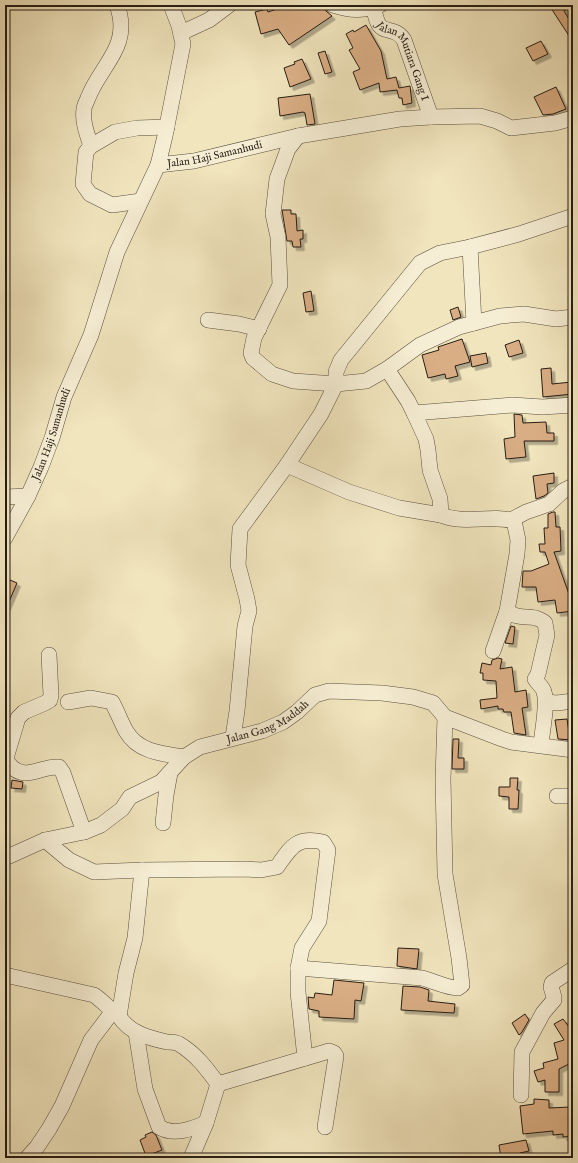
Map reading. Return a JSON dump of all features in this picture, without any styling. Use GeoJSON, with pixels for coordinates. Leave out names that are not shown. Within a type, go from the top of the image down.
{"type":"FeatureCollection","features":[{"type":"Feature","properties":{"kind":"street"},"geometry":{"type":"LineString","coordinates":[[91,146],[85,127],[84,109],[91,90],[118,47],[121,28],[120,13],[117,5]]}},
{"type":"Feature","properties":{"kind":"street"},"geometry":{"type":"LineString","coordinates":[[158,165],[183,44],[181,33],[171,5]]}},
{"type":"Feature","properties":{"kind":"street"},"geometry":{"type":"LineString","coordinates":[[181,33],[209,20],[229,5]]}},
{"type":"Feature","properties":{"kind":"street"},"geometry":{"type":"LineString","coordinates":[[333,5],[352,10],[365,10],[377,7]]}},
{"type":"Feature","properties":{"kind":"street","name":"Jalan Mutiara Gang I"},"geometry":{"type":"LineString","coordinates":[[377,7],[378,24],[382,28],[397,32],[404,40],[431,117]]}},
{"type":"Feature","properties":{"kind":"street","name":"Jalan Haji Samanhudi"},"geometry":{"type":"LineString","coordinates":[[5,538],[28,496],[52,438],[64,397],[91,335],[117,252],[158,165],[194,161],[298,136],[400,119],[480,116],[497,121],[511,128],[555,123],[573,118]]}},
{"type":"Feature","properties":{"kind":"street"},"geometry":{"type":"LineString","coordinates":[[141,201],[112,205],[90,194],[83,184],[85,156],[91,146],[115,132],[136,128],[167,127]]}},
{"type":"Feature","properties":{"kind":"street"},"geometry":{"type":"LineString","coordinates":[[298,136],[288,149],[276,179],[273,214],[278,237],[280,285],[254,338],[251,353],[253,358],[272,374],[293,381],[336,384],[366,381],[388,369],[420,344],[459,327],[500,316],[524,314],[556,319],[573,317]]}},
{"type":"Feature","properties":{"kind":"street"},"geometry":{"type":"LineString","coordinates":[[233,737],[245,626],[249,611],[238,565],[240,529],[287,465],[321,414],[336,384],[336,372],[341,360],[420,263],[440,253],[519,234],[573,216]]}},
{"type":"Feature","properties":{"kind":"street"},"geometry":{"type":"LineString","coordinates":[[470,247],[474,323]]}},
{"type":"Feature","properties":{"kind":"street"},"geometry":{"type":"LineString","coordinates":[[208,320],[239,324],[259,329]]}},
{"type":"Feature","properties":{"kind":"street"},"geometry":{"type":"LineString","coordinates":[[388,369],[408,400],[426,439],[430,470],[440,498],[441,515]]}},
{"type":"Feature","properties":{"kind":"street"},"geometry":{"type":"LineString","coordinates":[[414,413],[512,406],[543,407],[573,405]]}},
{"type":"Feature","properties":{"kind":"street"},"geometry":{"type":"LineString","coordinates":[[287,465],[349,492],[399,508],[441,515],[449,518],[462,519],[511,520],[526,512],[548,504],[563,491],[573,486]]}},
{"type":"Feature","properties":{"kind":"street"},"geometry":{"type":"LineString","coordinates":[[5,497],[28,496]]}},
{"type":"Feature","properties":{"kind":"street"},"geometry":{"type":"LineString","coordinates":[[493,651],[507,611],[517,554],[518,540],[514,521],[511,520]]}},
{"type":"Feature","properties":{"kind":"street"},"geometry":{"type":"LineString","coordinates":[[507,611],[527,618],[537,618],[545,623],[546,634],[536,679],[544,691],[546,702],[541,745]]}},
{"type":"Feature","properties":{"kind":"street"},"geometry":{"type":"LineString","coordinates":[[49,655],[50,700],[24,712],[18,718],[6,758],[10,766],[24,773],[59,767],[63,773],[84,832]]}},
{"type":"Feature","properties":{"kind":"street","name":"Jalan Gang Maddah"},"geometry":{"type":"LineString","coordinates":[[5,858],[45,840],[84,832],[101,825],[122,809],[130,797],[162,782],[184,757],[200,747],[233,737],[262,731],[283,722],[297,712],[315,695],[329,691],[382,692],[413,697],[433,703],[446,717],[511,742],[573,750]]}},
{"type":"Feature","properties":{"kind":"street"},"geometry":{"type":"LineString","coordinates":[[68,702],[91,698],[112,702],[126,732],[137,744],[149,750],[184,757]]}},
{"type":"Feature","properties":{"kind":"street"},"geometry":{"type":"LineString","coordinates":[[546,702],[557,703],[573,701]]}},
{"type":"Feature","properties":{"kind":"street"},"geometry":{"type":"LineString","coordinates":[[298,968],[422,978],[433,980],[452,988],[458,988],[462,985],[445,874],[444,779],[446,717]]}},
{"type":"Feature","properties":{"kind":"street"},"geometry":{"type":"LineString","coordinates":[[163,823],[170,773]]}},
{"type":"Feature","properties":{"kind":"street"},"geometry":{"type":"LineString","coordinates":[[557,796],[573,796]]}},
{"type":"Feature","properties":{"kind":"street"},"geometry":{"type":"LineString","coordinates":[[45,840],[69,860],[94,872],[142,870],[261,870],[277,867],[291,847],[300,841],[312,840],[323,842],[328,850],[319,921],[302,948],[298,968],[298,992],[305,1058]]}},
{"type":"Feature","properties":{"kind":"street"},"geometry":{"type":"LineString","coordinates":[[27,1158],[37,1147],[62,1106],[91,1040],[116,1014],[135,938],[142,870]]}},
{"type":"Feature","properties":{"kind":"street"},"geometry":{"type":"LineString","coordinates":[[521,1094],[522,1052],[543,1013],[554,1000],[551,987],[552,983],[573,969]]}},
{"type":"Feature","properties":{"kind":"street"},"geometry":{"type":"LineString","coordinates":[[5,975],[94,995],[136,1032],[148,1037],[178,1043],[196,1057],[218,1084]]}},
{"type":"Feature","properties":{"kind":"street"},"geometry":{"type":"LineString","coordinates":[[136,1032],[145,1089],[159,1127],[165,1131],[178,1131],[196,1128],[206,1123]]}},
{"type":"Feature","properties":{"kind":"street"},"geometry":{"type":"LineString","coordinates":[[218,1084],[330,1051],[336,1056],[325,1127]]}},
{"type":"Feature","properties":{"kind":"street"},"geometry":{"type":"LineString","coordinates":[[191,1158],[206,1123],[218,1084]]}},
{"type":"Feature","properties":{"kind":"building"},"geometry":{"type":"Polygon","coordinates":[[[289,5],[324,5],[326,11],[332,16],[289,45],[278,29],[261,34],[255,12],[267,9],[268,12],[289,5]]]}},
{"type":"Feature","properties":{"kind":"building"},"geometry":{"type":"Polygon","coordinates":[[[549,5],[573,5],[564,11],[573,26],[573,42],[549,5]]]}},
{"type":"Feature","properties":{"kind":"building"},"geometry":{"type":"Polygon","coordinates":[[[366,25],[381,51],[387,79],[396,77],[399,88],[410,86],[412,103],[403,105],[402,98],[399,98],[397,90],[380,92],[379,83],[360,90],[353,72],[360,69],[349,50],[353,48],[346,34],[353,30],[354,32],[366,25]]]}},
{"type":"Feature","properties":{"kind":"building"},"geometry":{"type":"Polygon","coordinates":[[[541,41],[548,54],[533,61],[526,48],[541,41]]]}},
{"type":"Feature","properties":{"kind":"building"},"geometry":{"type":"Polygon","coordinates":[[[325,51],[332,72],[325,74],[318,53],[325,51]]]}},
{"type":"Feature","properties":{"kind":"building"},"geometry":{"type":"Polygon","coordinates":[[[302,59],[311,79],[290,87],[284,68],[295,64],[294,62],[302,59]]]}},
{"type":"Feature","properties":{"kind":"building"},"geometry":{"type":"Polygon","coordinates":[[[556,87],[566,109],[553,114],[543,115],[534,97],[556,87]]]}},
{"type":"Feature","properties":{"kind":"building"},"geometry":{"type":"Polygon","coordinates":[[[310,94],[315,124],[307,125],[305,113],[303,112],[280,116],[278,98],[310,94]]]}},
{"type":"Feature","properties":{"kind":"building"},"geometry":{"type":"Polygon","coordinates":[[[282,210],[291,210],[291,214],[296,214],[297,231],[303,230],[303,239],[300,239],[301,247],[293,247],[292,241],[287,241],[282,210]]]}},
{"type":"Feature","properties":{"kind":"building"},"geometry":{"type":"Polygon","coordinates":[[[311,291],[314,311],[306,312],[303,293],[311,291]]]}},
{"type":"Feature","properties":{"kind":"building"},"geometry":{"type":"Polygon","coordinates":[[[458,307],[461,317],[453,320],[450,310],[458,307]]]}},
{"type":"Feature","properties":{"kind":"building"},"geometry":{"type":"Polygon","coordinates":[[[462,339],[470,362],[455,366],[458,376],[446,379],[445,374],[428,378],[422,355],[439,350],[438,347],[462,339]]]}},
{"type":"Feature","properties":{"kind":"building"},"geometry":{"type":"Polygon","coordinates":[[[519,340],[523,353],[509,357],[505,345],[519,340]]]}},
{"type":"Feature","properties":{"kind":"building"},"geometry":{"type":"Polygon","coordinates":[[[486,353],[488,363],[472,367],[470,356],[486,353]]]}},
{"type":"Feature","properties":{"kind":"building"},"geometry":{"type":"Polygon","coordinates":[[[551,368],[552,384],[572,382],[573,394],[543,397],[541,369],[551,368]]]}},
{"type":"Feature","properties":{"kind":"building"},"geometry":{"type":"Polygon","coordinates":[[[514,414],[522,415],[523,423],[546,422],[547,433],[554,433],[554,441],[524,441],[526,457],[506,459],[504,439],[515,437],[514,414]]]}},
{"type":"Feature","properties":{"kind":"building"},"geometry":{"type":"Polygon","coordinates":[[[554,473],[554,483],[547,484],[548,493],[536,499],[533,476],[554,473]]]}},
{"type":"Feature","properties":{"kind":"building"},"geometry":{"type":"Polygon","coordinates":[[[555,512],[556,527],[560,527],[561,551],[554,552],[570,597],[573,596],[573,611],[557,613],[555,600],[538,602],[536,587],[522,587],[523,571],[531,571],[549,564],[545,552],[540,552],[539,544],[545,544],[544,528],[548,528],[548,514],[555,512]]]}},
{"type":"Feature","properties":{"kind":"building"},"geometry":{"type":"Polygon","coordinates":[[[10,580],[17,583],[5,611],[5,590],[10,580]]]}},
{"type":"Feature","properties":{"kind":"building"},"geometry":{"type":"Polygon","coordinates":[[[511,626],[515,627],[513,644],[505,643],[511,626]]]}},
{"type":"Feature","properties":{"kind":"building"},"geometry":{"type":"Polygon","coordinates":[[[498,658],[502,659],[500,669],[512,667],[515,692],[526,690],[528,707],[522,708],[526,735],[514,733],[511,712],[504,712],[503,709],[498,709],[498,706],[481,709],[480,700],[497,698],[496,681],[483,680],[483,673],[480,673],[482,663],[491,665],[492,660],[498,658]]]}},
{"type":"Feature","properties":{"kind":"building"},"geometry":{"type":"Polygon","coordinates":[[[567,719],[569,732],[573,731],[573,740],[558,739],[555,720],[567,719]]]}},
{"type":"Feature","properties":{"kind":"building"},"geometry":{"type":"Polygon","coordinates":[[[453,739],[459,739],[458,758],[464,758],[464,769],[452,769],[453,739]]]}},
{"type":"Feature","properties":{"kind":"building"},"geometry":{"type":"Polygon","coordinates":[[[510,778],[518,778],[518,809],[509,809],[509,797],[499,796],[499,787],[510,787],[510,778]]]}},
{"type":"Feature","properties":{"kind":"building"},"geometry":{"type":"Polygon","coordinates":[[[12,780],[23,782],[22,789],[11,788],[12,780]]]}},
{"type":"Feature","properties":{"kind":"building"},"geometry":{"type":"Polygon","coordinates":[[[398,948],[419,949],[417,969],[397,966],[398,948]]]}},
{"type":"Feature","properties":{"kind":"building"},"geometry":{"type":"Polygon","coordinates":[[[334,980],[364,983],[361,1001],[355,1000],[354,1019],[319,1017],[319,1011],[309,1009],[308,997],[314,998],[315,993],[332,995],[334,980]]]}},
{"type":"Feature","properties":{"kind":"building"},"geometry":{"type":"Polygon","coordinates":[[[403,986],[420,987],[429,990],[428,1001],[455,1004],[454,1013],[401,1010],[403,986]]]}},
{"type":"Feature","properties":{"kind":"building"},"geometry":{"type":"Polygon","coordinates":[[[525,1014],[529,1020],[519,1035],[512,1023],[525,1014]]]}},
{"type":"Feature","properties":{"kind":"building"},"geometry":{"type":"Polygon","coordinates":[[[563,1019],[573,1032],[573,1062],[559,1069],[559,1092],[545,1092],[545,1080],[538,1082],[534,1071],[544,1068],[543,1063],[558,1059],[554,1043],[564,1040],[554,1024],[563,1019]]]}},
{"type":"Feature","properties":{"kind":"building"},"geometry":{"type":"Polygon","coordinates":[[[534,1099],[549,1100],[549,1108],[571,1107],[571,1125],[573,1125],[573,1136],[563,1137],[563,1134],[553,1135],[553,1131],[523,1134],[520,1106],[534,1104],[534,1099]]]}},
{"type":"Feature","properties":{"kind":"building"},"geometry":{"type":"Polygon","coordinates":[[[152,1132],[156,1135],[162,1150],[146,1156],[140,1140],[146,1137],[145,1135],[152,1132]]]}},
{"type":"Feature","properties":{"kind":"building"},"geometry":{"type":"Polygon","coordinates":[[[526,1140],[529,1151],[520,1153],[521,1158],[501,1158],[499,1145],[526,1140]]]}}]}
